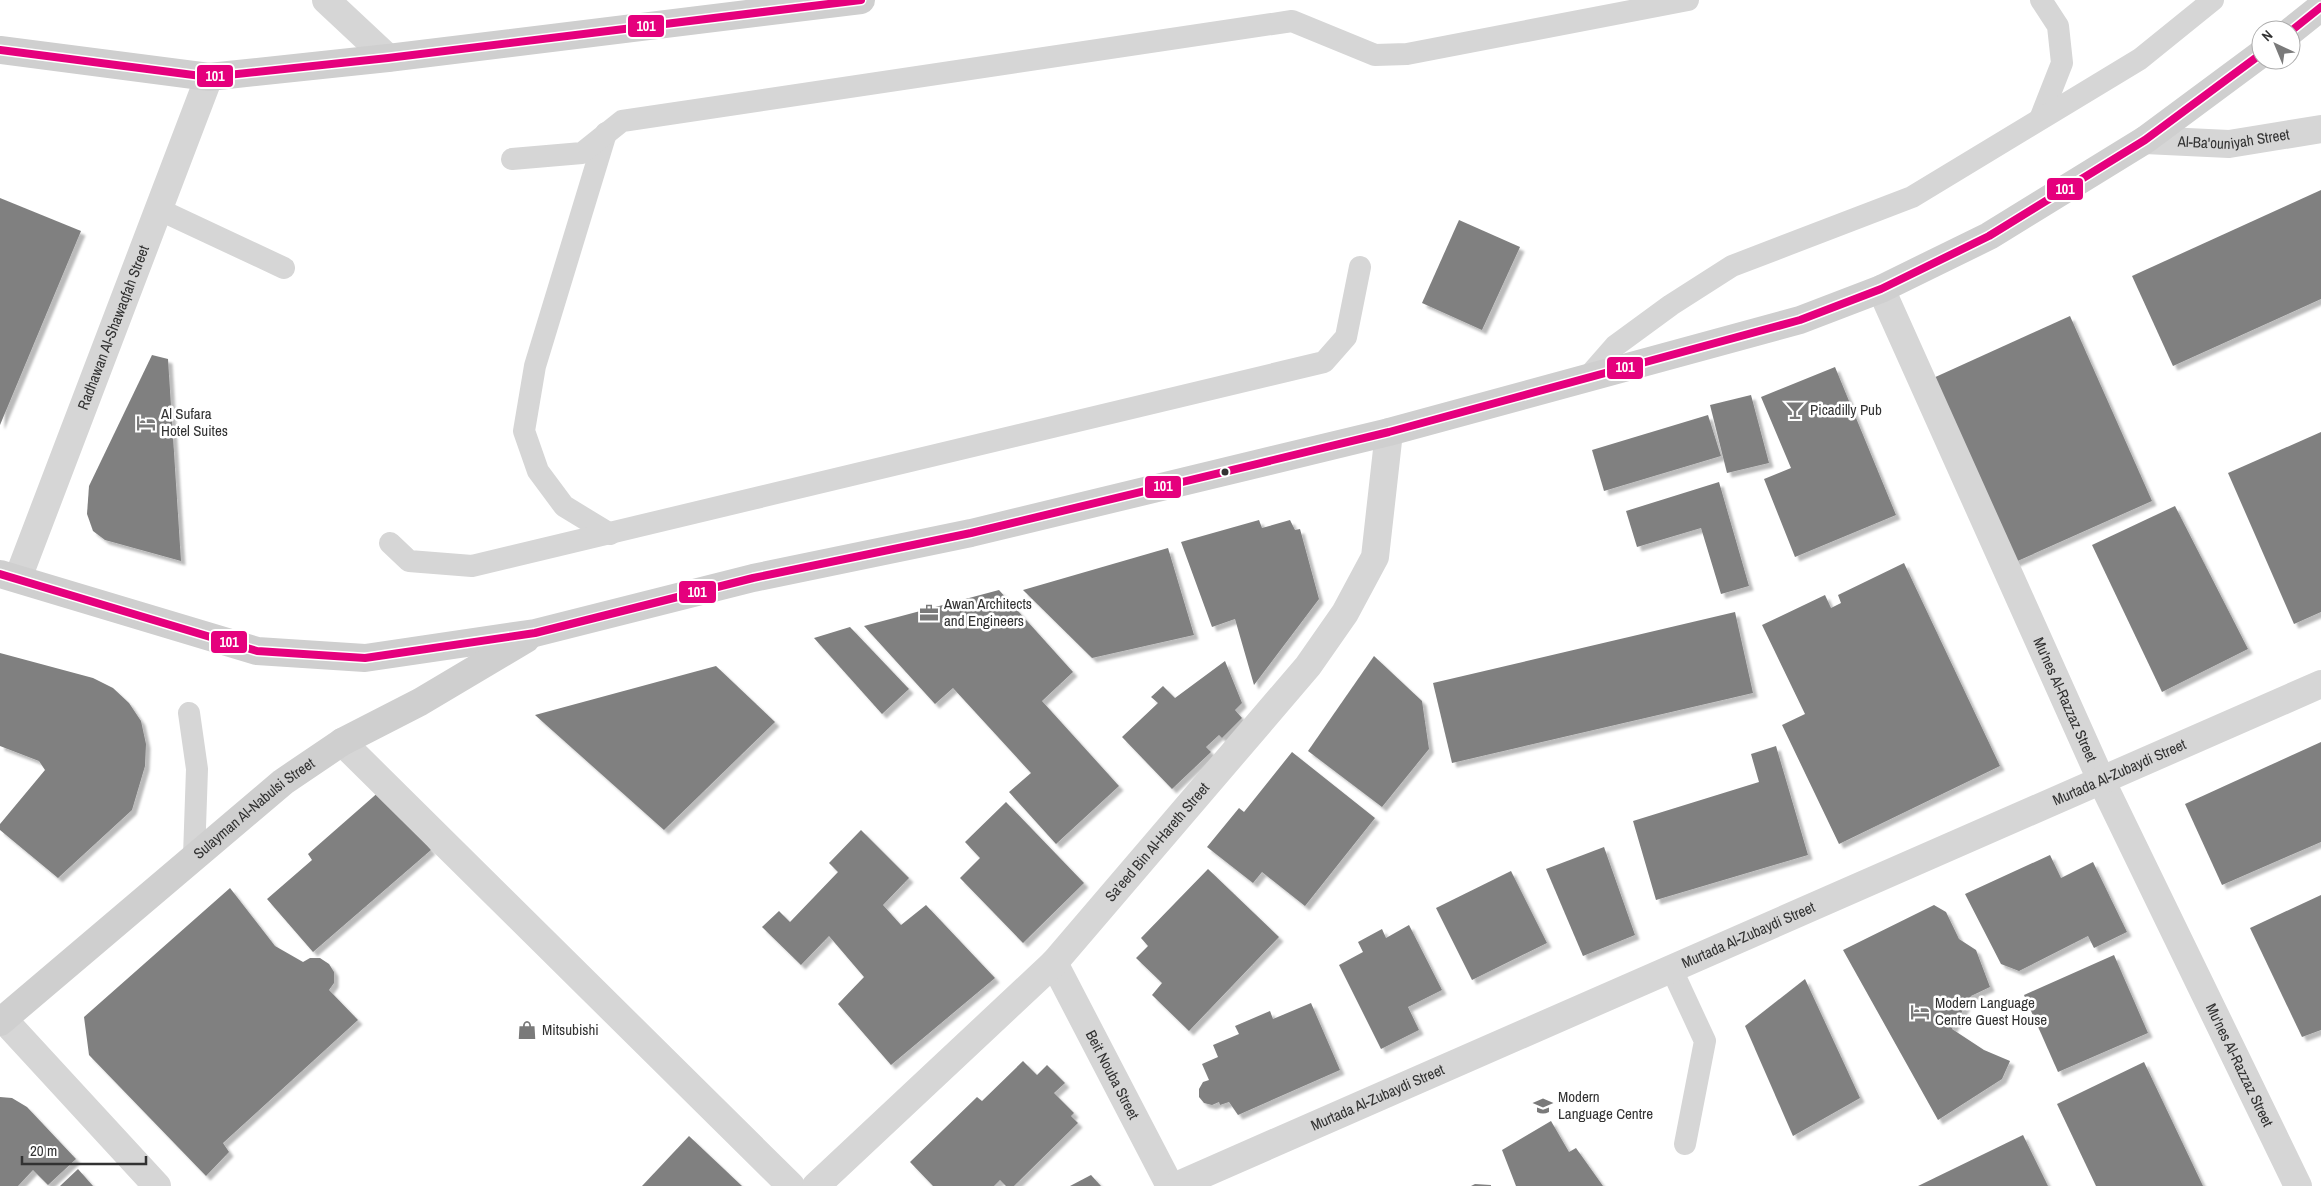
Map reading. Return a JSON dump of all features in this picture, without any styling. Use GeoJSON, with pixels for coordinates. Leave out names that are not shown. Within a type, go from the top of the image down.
{"type":"FeatureCollection","features":[{"type":"Feature","properties":{"kind":"main road"},"geometry":{"type":"LineString","coordinates":[[0,50],[209,77],[388,58],[861,0]]}},
{"type":"Feature","properties":{"kind":"main road"},"geometry":{"type":"LineString","coordinates":[[2301,23],[2321,7]]}},
{"type":"Feature","properties":{"kind":"main road"},"geometry":{"type":"LineString","coordinates":[[9,576],[257,651],[365,658],[535,634],[753,578],[971,533],[1389,432],[1800,320],[1882,289],[1989,236],[2145,140],[2251,61]]}},
{"type":"Feature","properties":{"kind":"main road","name":"Sulayman Al-Nabulsi Street"},"geometry":{"type":"LineString","coordinates":[[2,1021],[283,782],[342,742],[420,702],[535,634]]}},
{"type":"Feature","properties":{"kind":"street"},"geometry":{"type":"LineString","coordinates":[[326,0],[388,58]]}},
{"type":"Feature","properties":{"kind":"street","name":"Radhawan Al-Shawaqfah Street"},"geometry":{"type":"LineString","coordinates":[[9,576],[158,209],[209,77]]}},
{"type":"Feature","properties":{"kind":"street","name":"Al-Ba'ouniyah Street"},"geometry":{"type":"LineString","coordinates":[[2145,140],[2229,144],[2321,129]]}},
{"type":"Feature","properties":{"kind":"street","name":"Mu'nes Al-Razzaz Street"},"geometry":{"type":"LineString","coordinates":[[1882,289],[2102,782],[2298,1186]]}},
{"type":"Feature","properties":{"kind":"street","name":"Sa'eed Bin Al-Hareth Street"},"geometry":{"type":"LineString","coordinates":[[816,1186],[1054,963],[1308,666],[1345,613],[1375,556],[1389,432]]}},
{"type":"Feature","properties":{"kind":"street","name":"Murtada Al-Zubaydi Street"},"geometry":{"type":"LineString","coordinates":[[1176,1186],[2102,782],[2321,684]]}},
{"type":"Feature","properties":{"kind":"street"},"geometry":{"type":"LineString","coordinates":[[342,742],[791,1186]]}},
{"type":"Feature","properties":{"kind":"street","name":"Beit Nouba Street"},"geometry":{"type":"LineString","coordinates":[[1054,963],[1170,1186]]}},
{"type":"Feature","properties":{"kind":"street"},"geometry":{"type":"LineString","coordinates":[[2,1021],[157,1186]]}},
{"type":"Feature","properties":{"kind":"lane"},"geometry":{"type":"LineString","coordinates":[[512,159],[582,153],[622,121],[1292,21],[1375,55],[1407,54],[1688,0]]}},
{"type":"Feature","properties":{"kind":"lane"},"geometry":{"type":"LineString","coordinates":[[2040,120],[2062,63],[2058,26],[2041,0]]}},
{"type":"Feature","properties":{"kind":"lane"},"geometry":{"type":"LineString","coordinates":[[1587,378],[1615,346],[1671,305],[1732,266],[1912,197],[2140,59],[2213,0]]}},
{"type":"Feature","properties":{"kind":"lane"},"geometry":{"type":"LineString","coordinates":[[606,133],[535,366],[524,431],[538,471],[564,506],[610,534]]}},
{"type":"Feature","properties":{"kind":"lane"},"geometry":{"type":"LineString","coordinates":[[158,209],[284,268]]}},
{"type":"Feature","properties":{"kind":"lane"},"geometry":{"type":"LineString","coordinates":[[390,543],[409,561],[472,566],[1324,362],[1346,337],[1360,268]]}},
{"type":"Feature","properties":{"kind":"lane"},"geometry":{"type":"LineString","coordinates":[[189,713],[197,768],[194,856]]}},
{"type":"Feature","properties":{"kind":"lane"},"geometry":{"type":"LineString","coordinates":[[1672,970],[1705,1042],[1685,1144]]}},
{"type":"Feature","properties":{"kind":"building"},"geometry":{"type":"Polygon","coordinates":[[[2321,190],[2321,299],[2173,366],[2132,276],[2321,190]]]}},
{"type":"Feature","properties":{"kind":"building"},"geometry":{"type":"Polygon","coordinates":[[[0,198],[81,231],[0,425],[0,198]]]}},
{"type":"Feature","properties":{"kind":"building"},"geometry":{"type":"Polygon","coordinates":[[[1459,220],[1520,247],[1482,330],[1422,303],[1459,220]]]}},
{"type":"Feature","properties":{"kind":"building"},"geometry":{"type":"Polygon","coordinates":[[[2070,316],[2152,501],[2013,563],[1931,379],[2070,316]]]}},
{"type":"Feature","properties":{"kind":"building","name":"Al Sufara Hotel Suites"},"geometry":{"type":"Polygon","coordinates":[[[152,355],[168,359],[181,561],[105,540],[93,531],[87,514],[89,486],[152,355]]]}},
{"type":"Feature","properties":{"kind":"building"},"geometry":{"type":"Polygon","coordinates":[[[1835,367],[1896,515],[1795,557],[1764,479],[1791,468],[1761,397],[1835,367]]]}},
{"type":"Feature","properties":{"kind":"building"},"geometry":{"type":"Polygon","coordinates":[[[1751,395],[1769,463],[1727,473],[1710,405],[1751,395]]]}},
{"type":"Feature","properties":{"kind":"building"},"geometry":{"type":"Polygon","coordinates":[[[1708,415],[1721,456],[1604,491],[1592,450],[1708,415]]]}},
{"type":"Feature","properties":{"kind":"building"},"geometry":{"type":"Polygon","coordinates":[[[2321,432],[2321,612],[2294,624],[2228,473],[2321,432]]]}},
{"type":"Feature","properties":{"kind":"building"},"geometry":{"type":"Polygon","coordinates":[[[1719,482],[1749,586],[1721,594],[1701,528],[1637,547],[1626,511],[1719,482]]]}},
{"type":"Feature","properties":{"kind":"building"},"geometry":{"type":"Polygon","coordinates":[[[2175,506],[2248,649],[2162,692],[2092,545],[2175,506]]]}},
{"type":"Feature","properties":{"kind":"building"},"geometry":{"type":"Polygon","coordinates":[[[1259,520],[1262,528],[1290,520],[1295,530],[1300,529],[1319,599],[1254,685],[1235,619],[1212,627],[1181,542],[1259,520]]]}},
{"type":"Feature","properties":{"kind":"building"},"geometry":{"type":"Polygon","coordinates":[[[1168,548],[1194,635],[1092,658],[1023,590],[1168,548]]]}},
{"type":"Feature","properties":{"kind":"building"},"geometry":{"type":"Polygon","coordinates":[[[1904,563],[2000,766],[1839,844],[1782,725],[1805,714],[1762,625],[1825,595],[1831,608],[1841,603],[1838,595],[1904,563]]]}},
{"type":"Feature","properties":{"kind":"building"},"geometry":{"type":"Polygon","coordinates":[[[999,590],[1073,672],[1042,701],[1119,786],[1056,844],[1009,792],[1031,773],[953,688],[935,704],[864,626],[999,590]]]}},
{"type":"Feature","properties":{"kind":"building"},"geometry":{"type":"Polygon","coordinates":[[[1735,612],[1753,693],[1452,763],[1433,683],[1735,612]]]}},
{"type":"Feature","properties":{"kind":"building"},"geometry":{"type":"Polygon","coordinates":[[[850,627],[909,689],[882,714],[814,638],[850,627]]]}},
{"type":"Feature","properties":{"kind":"building"},"geometry":{"type":"Polygon","coordinates":[[[0,653],[93,678],[113,688],[129,703],[141,721],[146,744],[145,766],[132,810],[58,878],[0,830],[0,824],[45,770],[39,761],[0,746],[0,653]]]}},
{"type":"Feature","properties":{"kind":"building"},"geometry":{"type":"Polygon","coordinates":[[[1374,656],[1422,701],[1429,749],[1382,807],[1308,751],[1374,656]]]}},
{"type":"Feature","properties":{"kind":"building"},"geometry":{"type":"Polygon","coordinates":[[[1225,661],[1242,703],[1235,710],[1242,718],[1222,738],[1219,735],[1206,747],[1211,752],[1172,789],[1122,737],[1158,703],[1151,697],[1163,686],[1175,698],[1225,661]]]}},
{"type":"Feature","properties":{"kind":"building"},"geometry":{"type":"Polygon","coordinates":[[[716,666],[775,722],[664,830],[535,715],[716,666]]]}},
{"type":"Feature","properties":{"kind":"building"},"geometry":{"type":"Polygon","coordinates":[[[2321,742],[2321,842],[2222,885],[2185,804],[2321,742]]]}},
{"type":"Feature","properties":{"kind":"building"},"geometry":{"type":"Polygon","coordinates":[[[1776,746],[1808,855],[1656,900],[1633,821],[1759,782],[1751,754],[1776,746]]]}},
{"type":"Feature","properties":{"kind":"building"},"geometry":{"type":"Polygon","coordinates":[[[1292,752],[1375,818],[1305,906],[1262,872],[1253,883],[1207,847],[1239,808],[1244,812],[1292,752]]]}},
{"type":"Feature","properties":{"kind":"building"},"geometry":{"type":"Polygon","coordinates":[[[381,790],[431,850],[313,952],[267,899],[312,860],[308,854],[381,790]]]}},
{"type":"Feature","properties":{"kind":"building"},"geometry":{"type":"Polygon","coordinates":[[[1006,802],[1084,883],[1023,943],[960,878],[980,858],[965,842],[1006,802]]]}},
{"type":"Feature","properties":{"kind":"building"},"geometry":{"type":"Polygon","coordinates":[[[861,830],[909,878],[883,905],[901,925],[926,905],[995,978],[891,1065],[838,1004],[864,977],[829,936],[801,965],[762,927],[779,911],[790,922],[838,872],[829,863],[861,830]]]}},
{"type":"Feature","properties":{"kind":"building"},"geometry":{"type":"Polygon","coordinates":[[[1604,847],[1635,935],[1583,956],[1546,869],[1604,847]]]}},
{"type":"Feature","properties":{"kind":"building"},"geometry":{"type":"Polygon","coordinates":[[[2050,855],[2061,878],[2093,862],[2127,932],[2094,948],[2088,936],[2019,971],[2001,964],[1965,894],[2050,855]]]}},
{"type":"Feature","properties":{"kind":"building"},"geometry":{"type":"Polygon","coordinates":[[[1208,869],[1279,937],[1189,1031],[1152,995],[1162,983],[1136,958],[1148,946],[1141,938],[1208,869]]]}},
{"type":"Feature","properties":{"kind":"building"},"geometry":{"type":"Polygon","coordinates":[[[1511,871],[1547,943],[1472,980],[1436,908],[1511,871]]]}},
{"type":"Feature","properties":{"kind":"building"},"geometry":{"type":"Polygon","coordinates":[[[230,888],[275,946],[303,962],[310,958],[320,958],[329,964],[334,972],[334,983],[329,990],[358,1020],[223,1143],[229,1152],[206,1176],[89,1055],[84,1017],[230,888]]]}},
{"type":"Feature","properties":{"kind":"building"},"geometry":{"type":"Polygon","coordinates":[[[2321,895],[2321,1030],[2302,1037],[2250,928],[2321,895]]]}},
{"type":"Feature","properties":{"kind":"building","name":"Modern Language Centre Guest House"},"geometry":{"type":"Polygon","coordinates":[[[1934,905],[1946,912],[1959,939],[1976,950],[1990,987],[1971,996],[1952,1029],[1984,1050],[2010,1061],[2002,1079],[1938,1120],[1843,950],[1934,905]]]}},
{"type":"Feature","properties":{"kind":"building"},"geometry":{"type":"Polygon","coordinates":[[[1409,925],[1442,990],[1408,1007],[1419,1030],[1381,1049],[1339,965],[1363,952],[1358,942],[1382,929],[1386,938],[1409,925]]]}},
{"type":"Feature","properties":{"kind":"building"},"geometry":{"type":"Polygon","coordinates":[[[2114,955],[2148,1033],[2058,1072],[2024,995],[2114,955]]]}},
{"type":"Feature","properties":{"kind":"building"},"geometry":{"type":"Polygon","coordinates":[[[1805,979],[1860,1098],[1793,1136],[1745,1026],[1805,979]]]}},
{"type":"Feature","properties":{"kind":"building"},"geometry":{"type":"Polygon","coordinates":[[[1311,1003],[1340,1070],[1238,1115],[1229,1102],[1220,1105],[1219,1102],[1212,1105],[1204,1103],[1199,1097],[1199,1089],[1203,1082],[1209,1080],[1202,1064],[1218,1057],[1213,1045],[1239,1034],[1235,1026],[1270,1011],[1273,1019],[1311,1003]]]}},
{"type":"Feature","properties":{"kind":"building"},"geometry":{"type":"Polygon","coordinates":[[[1023,1061],[1037,1075],[1047,1065],[1065,1083],[1054,1093],[1074,1113],[1071,1116],[1078,1123],[1014,1186],[1006,1186],[1000,1180],[994,1186],[933,1186],[910,1162],[977,1097],[982,1101],[1023,1061]]]}},
{"type":"Feature","properties":{"kind":"building"},"geometry":{"type":"Polygon","coordinates":[[[2144,1062],[2203,1186],[2096,1186],[2057,1104],[2144,1062]]]}},
{"type":"Feature","properties":{"kind":"building"},"geometry":{"type":"Polygon","coordinates":[[[0,1097],[12,1098],[27,1107],[76,1159],[48,1185],[33,1170],[18,1186],[0,1186],[0,1097]]]}},
{"type":"Feature","properties":{"kind":"building"},"geometry":{"type":"Polygon","coordinates":[[[1551,1121],[1569,1152],[1576,1148],[1603,1186],[1516,1186],[1502,1150],[1551,1121]]]}},
{"type":"Feature","properties":{"kind":"building"},"geometry":{"type":"Polygon","coordinates":[[[2023,1135],[2048,1186],[1918,1186],[2023,1135]]]}},
{"type":"Feature","properties":{"kind":"building"},"geometry":{"type":"Polygon","coordinates":[[[689,1136],[742,1186],[642,1186],[689,1136]]]}},
{"type":"Feature","properties":{"kind":"building"},"geometry":{"type":"Polygon","coordinates":[[[78,1169],[93,1186],[60,1186],[78,1169]]]}},
{"type":"Feature","properties":{"kind":"building"},"geometry":{"type":"Polygon","coordinates":[[[1091,1175],[1101,1186],[1070,1186],[1091,1175]]]}},
{"type":"Feature","properties":{"kind":"building"},"geometry":{"type":"Polygon","coordinates":[[[1475,1184],[1491,1185],[1491,1186],[1471,1186],[1475,1184]]]}},
{"type":"Feature","properties":{"kind":"transit line","name":"101"},"geometry":{"type":"LineString","coordinates":[[0,50],[209,77],[388,58],[861,0]]}},
{"type":"Feature","properties":{"kind":"transit line","name":"101"},"geometry":{"type":"LineString","coordinates":[[2301,23],[2321,7]]}},
{"type":"Feature","properties":{"kind":"transit line","name":"101"},"geometry":{"type":"LineString","coordinates":[[0,574],[257,651],[365,658],[535,633],[753,578],[971,533],[1389,432],[1800,320],[1881,289],[1989,236],[2145,140],[2251,61]]}},
{"type":"Feature","properties":{"kind":"place","name":"Picadilly Pub"},"geometry":{"type":"Point","coordinates":[1795,410]}},
{"type":"Feature","properties":{"kind":"place","name":"Al Sufara Hotel Suites"},"geometry":{"type":"Point","coordinates":[146,423]}},
{"type":"Feature","properties":{"kind":"place","name":"Awan Architects and Engineers"},"geometry":{"type":"Point","coordinates":[929,613]}},
{"type":"Feature","properties":{"kind":"place","name":"Modern Language Centre Guest House"},"geometry":{"type":"Point","coordinates":[1920,1012]}},
{"type":"Feature","properties":{"kind":"place","name":"Mitsubishi"},"geometry":{"type":"Point","coordinates":[527,1030]}},
{"type":"Feature","properties":{"kind":"place","name":"Modern Language Centre"},"geometry":{"type":"Point","coordinates":[1543,1106]}}]}
